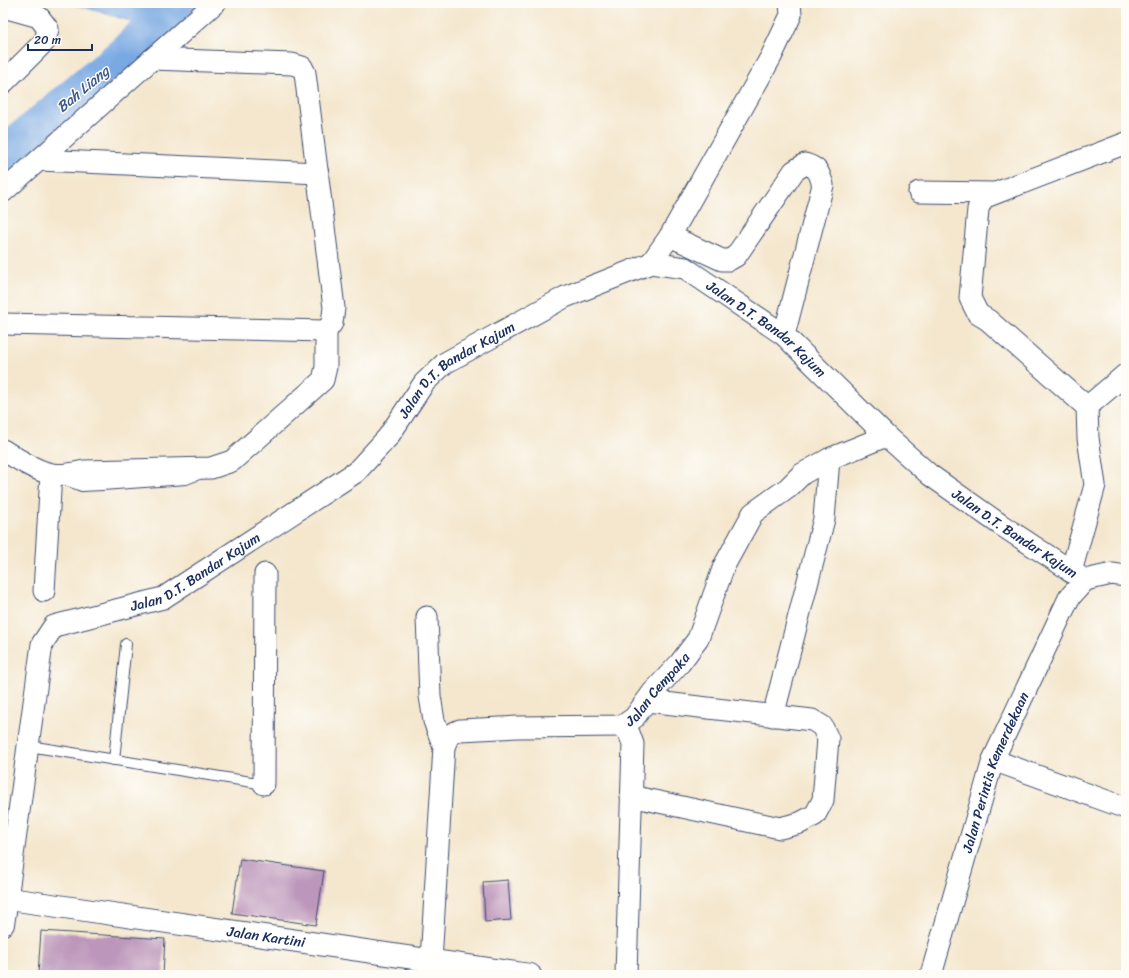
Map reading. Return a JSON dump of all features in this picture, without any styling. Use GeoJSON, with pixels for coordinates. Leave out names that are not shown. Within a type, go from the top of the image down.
{"type":"FeatureCollection","features":[{"type":"Feature","properties":{"kind":"street"},"geometry":{"type":"LineString","coordinates":[[3,192],[215,3]]}},
{"type":"Feature","properties":{"kind":"street"},"geometry":{"type":"LineString","coordinates":[[651,263],[670,236],[771,57],[791,15],[790,3]]}},
{"type":"Feature","properties":{"kind":"street"},"geometry":{"type":"LineString","coordinates":[[3,7],[39,17],[48,29],[45,41],[3,84]]}},
{"type":"Feature","properties":{"kind":"street"},"geometry":{"type":"LineString","coordinates":[[3,450],[19,460],[51,474],[84,471],[211,468],[232,461],[323,380],[326,367],[326,331],[332,323],[334,308],[305,73],[302,67],[292,64],[152,59]]}},
{"type":"Feature","properties":{"kind":"street"},"geometry":{"type":"LineString","coordinates":[[1126,143],[983,198],[978,209],[970,298],[978,314],[988,320],[1087,407],[1088,438],[1095,485],[1078,576],[1112,574],[1126,576]]}},
{"type":"Feature","properties":{"kind":"street"},"geometry":{"type":"LineString","coordinates":[[39,160],[318,173]]}},
{"type":"Feature","properties":{"kind":"street"},"geometry":{"type":"LineString","coordinates":[[670,236],[722,260],[729,260],[736,256],[794,171],[805,164],[814,167],[819,172],[824,185],[784,335]]}},
{"type":"Feature","properties":{"kind":"street"},"geometry":{"type":"LineString","coordinates":[[919,192],[995,193]]}},
{"type":"Feature","properties":{"kind":"street","name":"Jalan D.T. Bandar Kajum"},"geometry":{"type":"LineString","coordinates":[[5,898],[29,746],[42,644],[54,626],[163,598],[356,472],[388,437],[424,383],[445,363],[565,297],[651,263],[684,268],[784,335],[886,436],[930,475],[1078,576]]}},
{"type":"Feature","properties":{"kind":"street"},"geometry":{"type":"LineString","coordinates":[[3,324],[326,331]]}},
{"type":"Feature","properties":{"kind":"street"},"geometry":{"type":"LineString","coordinates":[[1087,407],[1126,374]]}},
{"type":"Feature","properties":{"kind":"street","name":"Jalan Cempaka"},"geometry":{"type":"LineString","coordinates":[[444,747],[449,735],[460,730],[518,727],[622,726],[634,718],[653,692],[680,663],[698,639],[724,566],[753,513],[788,488],[802,474],[830,459],[886,436]]}},
{"type":"Feature","properties":{"kind":"street"},"geometry":{"type":"LineString","coordinates":[[772,716],[824,519],[830,459]]}},
{"type":"Feature","properties":{"kind":"street"},"geometry":{"type":"LineString","coordinates":[[44,591],[51,474]]}},
{"type":"Feature","properties":{"kind":"street"},"geometry":{"type":"LineString","coordinates":[[264,784],[265,574]]}},
{"type":"Feature","properties":{"kind":"street","name":"Jalan Perintis Kemerdekaan"},"geometry":{"type":"LineString","coordinates":[[931,975],[993,760],[1078,576]]}},
{"type":"Feature","properties":{"kind":"street"},"geometry":{"type":"LineString","coordinates":[[428,617],[430,696],[434,721],[444,747],[431,961]]}},
{"type":"Feature","properties":{"kind":"street"},"geometry":{"type":"LineString","coordinates":[[631,796],[780,828],[800,823],[815,815],[823,800],[828,739],[822,726],[812,720],[647,701]]}},
{"type":"Feature","properties":{"kind":"street"},"geometry":{"type":"LineString","coordinates":[[622,726],[629,733],[633,744],[626,975]]}},
{"type":"Feature","properties":{"kind":"street"},"geometry":{"type":"LineString","coordinates":[[993,760],[1126,808]]}},
{"type":"Feature","properties":{"kind":"street"},"geometry":{"type":"LineString","coordinates":[[3,924],[5,898]]}},
{"type":"Feature","properties":{"kind":"street","name":"Jalan Kartini"},"geometry":{"type":"LineString","coordinates":[[5,898],[530,975]]}},
{"type":"Feature","properties":{"kind":"lane"},"geometry":{"type":"LineString","coordinates":[[114,760],[126,644]]}},
{"type":"Feature","properties":{"kind":"lane"},"geometry":{"type":"LineString","coordinates":[[29,746],[264,784]]}},
{"type":"Feature","properties":{"kind":"water"},"geometry":{"type":"Polygon","coordinates":[[[70,3],[195,3],[164,31],[70,3]]]}},
{"type":"Feature","properties":{"kind":"building"},"geometry":{"type":"Polygon","coordinates":[[[240,859],[324,871],[316,925],[232,913],[240,859]]]}},
{"type":"Feature","properties":{"kind":"building"},"geometry":{"type":"Polygon","coordinates":[[[508,880],[511,920],[485,922],[483,882],[508,880]]]}},
{"type":"Feature","properties":{"kind":"building"},"geometry":{"type":"Polygon","coordinates":[[[41,931],[165,939],[163,975],[38,975],[41,931]]]}},
{"type":"Feature","properties":{"kind":"waterway","name":"Bah Liang"},"geometry":{"type":"LineString","coordinates":[[3,156],[124,55],[178,3]]}}]}
